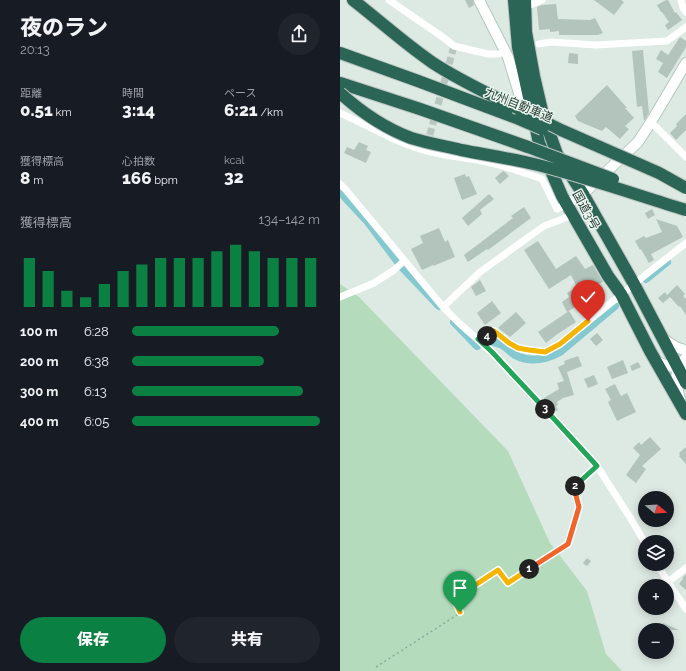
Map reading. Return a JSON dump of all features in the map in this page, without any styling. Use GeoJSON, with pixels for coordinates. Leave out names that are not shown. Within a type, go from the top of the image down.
{"type":"FeatureCollection","features":[{"type":"Feature","properties":{"kind":"highway"},"geometry":{"type":"LineString","coordinates":[[353,0],[434,64],[561,130],[659,173],[686,188]]}},
{"type":"Feature","properties":{"kind":"highway","name":"国道3号"},"geometry":{"type":"LineString","coordinates":[[514,0],[518,47],[539,143],[564,200],[608,276],[621,294],[655,361],[685,411]]}},
{"type":"Feature","properties":{"kind":"highway","name":"国道3号"},"geometry":{"type":"LineString","coordinates":[[525,3],[526,32],[534,76],[543,115],[557,154],[583,194],[662,337],[682,367],[686,383]]}},
{"type":"Feature","properties":{"kind":"highway","name":"九州自動車道"},"geometry":{"type":"LineString","coordinates":[[340,53],[519,120],[686,188]]}},
{"type":"Feature","properties":{"kind":"highway"},"geometry":{"type":"LineString","coordinates":[[340,83],[420,108],[528,147],[641,190],[686,210]]}},
{"type":"Feature","properties":{"kind":"highway"},"geometry":{"type":"LineString","coordinates":[[340,93],[370,117],[410,137],[432,144],[514,160],[559,171],[686,210]]}},
{"type":"Feature","properties":{"kind":"street"},"geometry":{"type":"LineString","coordinates":[[389,0],[454,46],[488,54],[499,54]]}},
{"type":"Feature","properties":{"kind":"street"},"geometry":{"type":"LineString","coordinates":[[478,0],[508,57],[534,139],[564,200]]}},
{"type":"Feature","properties":{"kind":"street"},"geometry":{"type":"LineString","coordinates":[[525,3],[542,0]]}},
{"type":"Feature","properties":{"kind":"street"},"geometry":{"type":"LineString","coordinates":[[681,0],[683,8],[686,12]]}},
{"type":"Feature","properties":{"kind":"street"},"geometry":{"type":"LineString","coordinates":[[539,44],[551,42],[596,44],[667,41],[686,27]]}},
{"type":"Feature","properties":{"kind":"street"},"geometry":{"type":"LineString","coordinates":[[340,113],[361,122],[386,136],[426,151],[488,162],[542,179],[557,209],[564,200],[583,194],[638,142],[686,63]]}},
{"type":"Feature","properties":{"kind":"street"},"geometry":{"type":"LineString","coordinates":[[651,122],[686,158]]}},
{"type":"Feature","properties":{"kind":"street"},"geometry":{"type":"LineString","coordinates":[[340,184],[443,307],[497,358],[597,466],[640,535]]}},
{"type":"Feature","properties":{"kind":"street"},"geometry":{"type":"LineString","coordinates":[[340,195],[346,190]]}},
{"type":"Feature","properties":{"kind":"street"},"geometry":{"type":"LineString","coordinates":[[443,307],[480,272],[544,226],[573,215]]}},
{"type":"Feature","properties":{"kind":"street"},"geometry":{"type":"LineString","coordinates":[[478,339],[485,337],[494,331],[518,348],[545,352],[560,344],[686,243]]}},
{"type":"Feature","properties":{"kind":"street"},"geometry":{"type":"LineString","coordinates":[[340,297],[374,283],[394,270],[404,261]]}},
{"type":"Feature","properties":{"kind":"street"},"geometry":{"type":"LineString","coordinates":[[662,337],[670,345],[681,350],[686,350]]}},
{"type":"Feature","properties":{"kind":"street"},"geometry":{"type":"LineString","coordinates":[[685,411],[677,388],[676,377],[686,358]]}},
{"type":"Feature","properties":{"kind":"street"},"geometry":{"type":"LineString","coordinates":[[655,361],[671,367],[682,367]]}},
{"type":"Feature","properties":{"kind":"street"},"geometry":{"type":"LineString","coordinates":[[672,579],[686,568]]}},
{"type":"Feature","properties":{"kind":"street"},"geometry":{"type":"LineString","coordinates":[[674,591],[686,609]]}},
{"type":"Feature","properties":{"kind":"lane"},"geometry":{"type":"LineString","coordinates":[[579,507],[574,488],[597,466]]}},
{"type":"Feature","properties":{"kind":"path"},"geometry":{"type":"LineString","coordinates":[[376,667],[460,612],[454,599],[498,570],[508,583],[568,544],[579,507]]}},
{"type":"Feature","properties":{"kind":"green space"},"geometry":{"type":"Polygon","coordinates":[[[340,284],[359,297],[508,451],[550,543],[587,591],[606,654],[622,671],[340,671],[340,284]]]}},
{"type":"Feature","properties":{"kind":"building"},"geometry":{"type":"Polygon","coordinates":[[[465,0],[473,0],[474,5],[469,8],[465,0]]]}},
{"type":"Feature","properties":{"kind":"building"},"geometry":{"type":"Polygon","coordinates":[[[594,0],[621,0],[624,2],[614,15],[594,0]]]}},
{"type":"Feature","properties":{"kind":"building"},"geometry":{"type":"Polygon","coordinates":[[[668,0],[675,13],[676,12],[682,20],[668,30],[665,25],[669,22],[657,5],[668,0]]]}},
{"type":"Feature","properties":{"kind":"building"},"geometry":{"type":"Polygon","coordinates":[[[556,4],[558,19],[590,20],[595,18],[603,33],[598,35],[559,35],[559,31],[550,32],[550,29],[539,30],[537,7],[556,4]]]}},
{"type":"Feature","properties":{"kind":"building"},"geometry":{"type":"Polygon","coordinates":[[[680,37],[686,41],[686,47],[667,78],[658,72],[663,63],[656,59],[661,50],[668,55],[680,37]]]}},
{"type":"Feature","properties":{"kind":"building"},"geometry":{"type":"Polygon","coordinates":[[[643,50],[649,113],[644,121],[642,106],[637,107],[632,51],[643,50]]]}},
{"type":"Feature","properties":{"kind":"building"},"geometry":{"type":"Polygon","coordinates":[[[569,53],[578,54],[578,64],[568,63],[569,53]]]}},
{"type":"Feature","properties":{"kind":"building"},"geometry":{"type":"Polygon","coordinates":[[[607,85],[634,118],[625,126],[629,129],[620,139],[606,127],[602,131],[578,121],[575,116],[607,85]]]}},
{"type":"Feature","properties":{"kind":"building"},"geometry":{"type":"Polygon","coordinates":[[[686,114],[686,130],[676,140],[670,133],[677,126],[676,124],[686,114]]]}},
{"type":"Feature","properties":{"kind":"building"},"geometry":{"type":"Polygon","coordinates":[[[359,142],[368,146],[366,150],[371,152],[366,163],[344,153],[347,147],[354,150],[359,142]]]}},
{"type":"Feature","properties":{"kind":"building"},"geometry":{"type":"Polygon","coordinates":[[[503,171],[509,176],[500,184],[495,178],[503,171]]]}},
{"type":"Feature","properties":{"kind":"building"},"geometry":{"type":"Polygon","coordinates":[[[465,174],[466,177],[469,176],[477,194],[462,200],[454,178],[465,174]]]}},
{"type":"Feature","properties":{"kind":"building"},"geometry":{"type":"Polygon","coordinates":[[[489,194],[494,199],[480,210],[482,214],[468,226],[462,218],[489,194]]]}},
{"type":"Feature","properties":{"kind":"building"},"geometry":{"type":"Polygon","coordinates":[[[524,207],[531,218],[488,250],[487,249],[468,262],[464,255],[513,218],[511,216],[524,207]]]}},
{"type":"Feature","properties":{"kind":"building"},"geometry":{"type":"Polygon","coordinates":[[[652,209],[655,215],[648,219],[645,213],[652,209]]]}},
{"type":"Feature","properties":{"kind":"building"},"geometry":{"type":"Polygon","coordinates":[[[656,219],[677,226],[683,237],[651,254],[654,260],[649,263],[635,241],[644,236],[646,238],[662,232],[656,219]]]}},
{"type":"Feature","properties":{"kind":"building"},"geometry":{"type":"Polygon","coordinates":[[[439,228],[445,242],[448,240],[455,257],[422,270],[411,249],[423,243],[420,236],[439,228]]]}},
{"type":"Feature","properties":{"kind":"building"},"geometry":{"type":"Polygon","coordinates":[[[538,241],[556,269],[576,256],[585,269],[593,265],[603,282],[580,293],[585,301],[567,312],[562,302],[569,297],[567,293],[577,287],[571,275],[549,289],[524,250],[538,241]]]}},
{"type":"Feature","properties":{"kind":"building"},"geometry":{"type":"Polygon","coordinates":[[[480,280],[486,291],[476,296],[471,287],[480,280]]]}},
{"type":"Feature","properties":{"kind":"building"},"geometry":{"type":"Polygon","coordinates":[[[677,285],[685,294],[683,296],[686,299],[686,315],[680,306],[679,307],[670,297],[663,303],[658,298],[665,292],[667,295],[677,285]]]}},
{"type":"Feature","properties":{"kind":"building"},"geometry":{"type":"Polygon","coordinates":[[[492,301],[501,313],[485,325],[477,313],[492,301]]]}},
{"type":"Feature","properties":{"kind":"building"},"geometry":{"type":"Polygon","coordinates":[[[569,311],[576,322],[546,343],[538,332],[569,311]]]}},
{"type":"Feature","properties":{"kind":"building"},"geometry":{"type":"Polygon","coordinates":[[[516,312],[526,323],[510,337],[498,328],[516,312]]]}},
{"type":"Feature","properties":{"kind":"building"},"geometry":{"type":"Polygon","coordinates":[[[597,333],[603,340],[596,346],[590,339],[597,333]]]}},
{"type":"Feature","properties":{"kind":"building"},"geometry":{"type":"Polygon","coordinates":[[[578,356],[582,366],[567,372],[574,395],[563,398],[557,402],[558,405],[556,406],[558,410],[554,412],[547,405],[544,398],[559,389],[557,383],[564,381],[558,367],[565,364],[564,361],[578,356]]]}},
{"type":"Feature","properties":{"kind":"building"},"geometry":{"type":"Polygon","coordinates":[[[623,360],[628,373],[612,379],[607,367],[623,360]]]}},
{"type":"Feature","properties":{"kind":"building"},"geometry":{"type":"Polygon","coordinates":[[[638,362],[641,367],[632,371],[630,366],[638,362]]]}},
{"type":"Feature","properties":{"kind":"building"},"geometry":{"type":"Polygon","coordinates":[[[594,375],[598,384],[588,388],[584,379],[594,375]]]}},
{"type":"Feature","properties":{"kind":"building"},"geometry":{"type":"Polygon","coordinates":[[[615,384],[621,396],[627,393],[636,412],[617,421],[608,402],[611,400],[605,389],[615,384]]]}},
{"type":"Feature","properties":{"kind":"building"},"geometry":{"type":"Polygon","coordinates":[[[650,437],[661,449],[642,466],[646,469],[636,483],[626,475],[640,455],[633,448],[639,442],[641,445],[650,437]]]}},
{"type":"Feature","properties":{"kind":"building"},"geometry":{"type":"Polygon","coordinates":[[[686,447],[686,464],[679,456],[679,453],[686,447]]]}},
{"type":"Feature","properties":{"kind":"building"},"geometry":{"type":"Polygon","coordinates":[[[587,558],[591,561],[587,566],[583,563],[587,558]]]}},
{"type":"Feature","properties":{"kind":"building"},"geometry":{"type":"Polygon","coordinates":[[[686,574],[686,590],[679,584],[686,574]]]}},
{"type":"Feature","properties":{"kind":"waterway"},"geometry":{"type":"LineString","coordinates":[[340,192],[368,222],[401,266],[439,306]]}},
{"type":"Feature","properties":{"kind":"waterway"},"geometry":{"type":"LineString","coordinates":[[646,279],[667,262]]}},
{"type":"Feature","properties":{"kind":"waterway"},"geometry":{"type":"LineString","coordinates":[[487,340],[504,346],[513,354],[526,359],[543,359],[560,352],[615,306]]}},
{"type":"Feature","properties":{"kind":"waterway"},"geometry":{"type":"LineString","coordinates":[[454,322],[477,346]]}},
{"type":"Feature","properties":{"kind":"tunnel"},"geometry":{"type":"LineString","coordinates":[[427,145],[454,46]]}},
{"type":"Feature","properties":{"kind":"route"},"geometry":{"type":"LineString","coordinates":[[460,612],[454,599],[498,570],[508,583],[568,544],[579,507],[574,488],[597,466],[492,352],[478,339],[485,337],[494,331],[518,348],[545,352],[560,344],[588,321]]}}]}
